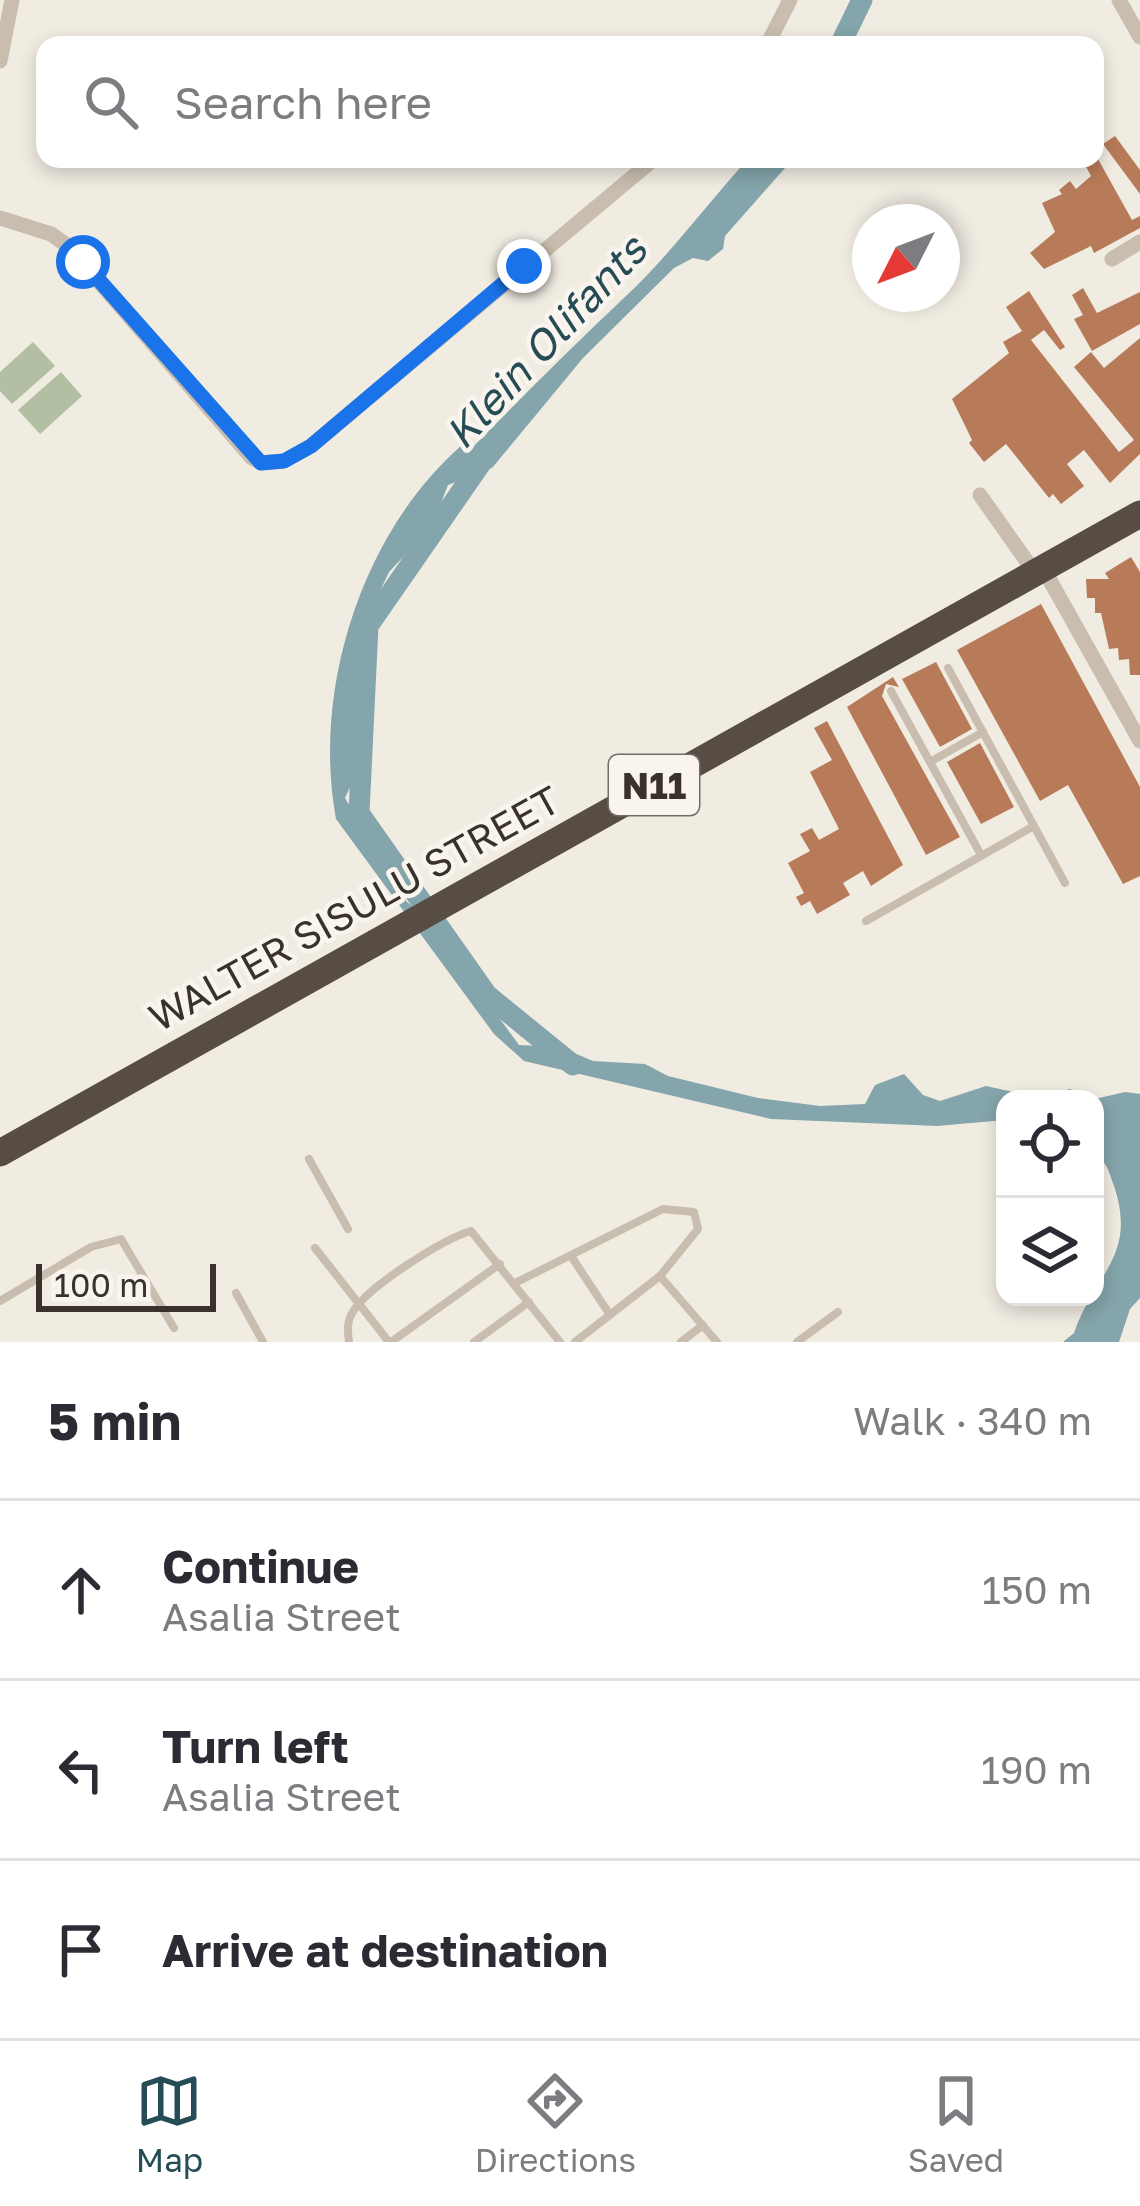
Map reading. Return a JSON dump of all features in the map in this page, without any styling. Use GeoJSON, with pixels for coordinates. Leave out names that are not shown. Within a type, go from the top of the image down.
{"type":"FeatureCollection","features":[{"type":"Feature","properties":{"kind":"highway","name":"WALTER SISULU STREET"},"geometry":{"type":"LineString","coordinates":[[0,1149],[431,910],[884,678],[1039,570],[1140,514]]}},
{"type":"Feature","properties":{"kind":"street"},"geometry":{"type":"LineString","coordinates":[[0,61],[12,0]]}},
{"type":"Feature","properties":{"kind":"street"},"geometry":{"type":"LineString","coordinates":[[772,36],[790,0]]}},
{"type":"Feature","properties":{"kind":"street"},"geometry":{"type":"LineString","coordinates":[[1120,0],[1140,37]]}},
{"type":"Feature","properties":{"kind":"street"},"geometry":{"type":"LineString","coordinates":[[0,218],[51,234],[68,246],[252,458],[270,463],[311,446],[643,168]]}},
{"type":"Feature","properties":{"kind":"street"},"geometry":{"type":"LineString","coordinates":[[1112,259],[1140,242]]}},
{"type":"Feature","properties":{"kind":"street"},"geometry":{"type":"LineString","coordinates":[[980,495],[1039,570],[1140,741]]}},
{"type":"Feature","properties":{"kind":"lane"},"geometry":{"type":"LineString","coordinates":[[948,668],[1065,883]]}},
{"type":"Feature","properties":{"kind":"lane"},"geometry":{"type":"LineString","coordinates":[[884,678],[981,855]]}},
{"type":"Feature","properties":{"kind":"lane"},"geometry":{"type":"LineString","coordinates":[[930,762],[983,731]]}},
{"type":"Feature","properties":{"kind":"lane"},"geometry":{"type":"LineString","coordinates":[[866,921],[1034,826]]}},
{"type":"Feature","properties":{"kind":"lane"},"geometry":{"type":"LineString","coordinates":[[309,1159],[348,1229]]}},
{"type":"Feature","properties":{"kind":"lane"},"geometry":{"type":"LineString","coordinates":[[515,1283],[663,1209],[694,1212],[698,1229],[660,1276],[575,1342]]}},
{"type":"Feature","properties":{"kind":"lane"},"geometry":{"type":"LineString","coordinates":[[349,1342],[347,1324],[358,1303],[471,1231],[560,1342]]}},
{"type":"Feature","properties":{"kind":"lane"},"geometry":{"type":"LineString","coordinates":[[0,1300],[91,1247],[121,1239],[174,1328]]}},
{"type":"Feature","properties":{"kind":"lane"},"geometry":{"type":"LineString","coordinates":[[315,1248],[390,1342],[500,1264]]}},
{"type":"Feature","properties":{"kind":"lane"},"geometry":{"type":"LineString","coordinates":[[571,1256],[610,1315]]}},
{"type":"Feature","properties":{"kind":"lane"},"geometry":{"type":"LineString","coordinates":[[660,1276],[717,1342]]}},
{"type":"Feature","properties":{"kind":"lane"},"geometry":{"type":"LineString","coordinates":[[236,1293],[262,1342]]}},
{"type":"Feature","properties":{"kind":"lane"},"geometry":{"type":"LineString","coordinates":[[474,1342],[529,1302]]}},
{"type":"Feature","properties":{"kind":"lane"},"geometry":{"type":"LineString","coordinates":[[797,1342],[838,1312]]}},
{"type":"Feature","properties":{"kind":"lane"},"geometry":{"type":"LineString","coordinates":[[681,1342],[703,1325]]}},
{"type":"Feature","properties":{"kind":"green space"},"geometry":{"type":"Polygon","coordinates":[[[33,342],[55,366],[12,404],[0,391],[0,372],[33,342]]]}},
{"type":"Feature","properties":{"kind":"green space"},"geometry":{"type":"Polygon","coordinates":[[[61,372],[82,396],[40,434],[18,410],[61,372]]]}},
{"type":"Feature","properties":{"kind":"water"},"geometry":{"type":"Polygon","coordinates":[[[740,168],[785,168],[725,236],[723,249],[708,261],[693,258],[674,268],[583,358],[492,468],[448,485],[432,526],[389,572],[380,591],[379,620],[360,659],[351,785],[345,798],[406,901],[427,919],[519,1045],[560,1047],[593,1061],[645,1064],[668,1076],[758,1098],[820,1106],[865,1104],[875,1085],[904,1074],[923,1095],[940,1101],[986,1086],[1004,1090],[996,1090],[996,1121],[937,1126],[771,1119],[524,1061],[494,1034],[336,819],[330,769],[339,666],[352,616],[397,522],[462,445],[474,446],[641,281],[740,168]]]}},
{"type":"Feature","properties":{"kind":"water"},"geometry":{"type":"Polygon","coordinates":[[[1140,1094],[1140,1298],[1130,1309],[1119,1342],[1063,1342],[1074,1333],[1086,1306],[1104,1306],[1104,1274],[1121,1231],[1114,1186],[1104,1163],[1104,1097],[1140,1094]]]}},
{"type":"Feature","properties":{"kind":"building"},"geometry":{"type":"Polygon","coordinates":[[[1115,136],[1140,170],[1140,194],[1104,145],[1115,136]]]}},
{"type":"Feature","properties":{"kind":"building"},"geometry":{"type":"Polygon","coordinates":[[[1087,168],[1103,168],[1132,220],[1140,216],[1140,228],[1094,253],[1091,246],[1044,269],[1030,253],[1055,232],[1042,203],[1062,194],[1059,190],[1070,181],[1076,189],[1091,176],[1087,168]]]}},
{"type":"Feature","properties":{"kind":"building"},"geometry":{"type":"Polygon","coordinates":[[[1083,288],[1097,313],[1140,292],[1140,324],[1092,351],[1074,319],[1083,315],[1072,295],[1083,288]]]}},
{"type":"Feature","properties":{"kind":"building"},"geometry":{"type":"Polygon","coordinates":[[[1029,291],[1065,347],[1060,350],[1044,330],[1031,340],[1119,452],[1134,440],[1074,367],[1091,352],[1104,368],[1140,338],[1140,454],[1110,483],[1084,450],[1067,464],[1084,486],[1061,504],[1053,494],[1049,498],[1006,444],[984,462],[969,443],[972,440],[952,399],[1009,353],[1003,342],[1022,331],[1006,307],[1029,291]]]}},
{"type":"Feature","properties":{"kind":"building"},"geometry":{"type":"Polygon","coordinates":[[[1131,557],[1140,572],[1140,675],[1130,675],[1129,659],[1119,660],[1118,648],[1109,649],[1101,613],[1095,613],[1095,598],[1087,598],[1086,579],[1109,579],[1105,573],[1131,557]]]}},
{"type":"Feature","properties":{"kind":"building"},"geometry":{"type":"Polygon","coordinates":[[[1041,604],[1140,787],[1140,876],[1123,884],[1068,785],[1040,801],[957,650],[1041,604]]]}},
{"type":"Feature","properties":{"kind":"building"},"geometry":{"type":"Polygon","coordinates":[[[936,662],[972,729],[940,747],[902,679],[936,662]]]}},
{"type":"Feature","properties":{"kind":"building"},"geometry":{"type":"Polygon","coordinates":[[[893,677],[899,687],[886,684],[882,696],[960,837],[926,855],[847,707],[893,677]]]}},
{"type":"Feature","properties":{"kind":"building"},"geometry":{"type":"Polygon","coordinates":[[[827,721],[903,865],[871,886],[863,871],[843,883],[850,895],[817,914],[810,901],[801,906],[796,897],[804,893],[788,863],[810,851],[800,834],[812,828],[819,840],[839,829],[810,772],[832,760],[814,728],[827,721]]]}},
{"type":"Feature","properties":{"kind":"building"},"geometry":{"type":"Polygon","coordinates":[[[980,743],[1014,807],[981,824],[947,762],[980,743]]]}},
{"type":"Feature","properties":{"kind":"waterway","name":"Klein Olifants"},"geometry":{"type":"LineString","coordinates":[[844,36],[862,0]]}},
{"type":"Feature","properties":{"kind":"waterway","name":"Klein Olifants"},"geometry":{"type":"LineString","coordinates":[[488,453],[368,626],[359,813],[487,995],[573,1065]]}},
{"type":"Feature","properties":{"kind":"route"},"geometry":{"type":"LineString","coordinates":[[83,262],[219,422],[261,463],[284,461],[311,446],[524,266]]}}]}
